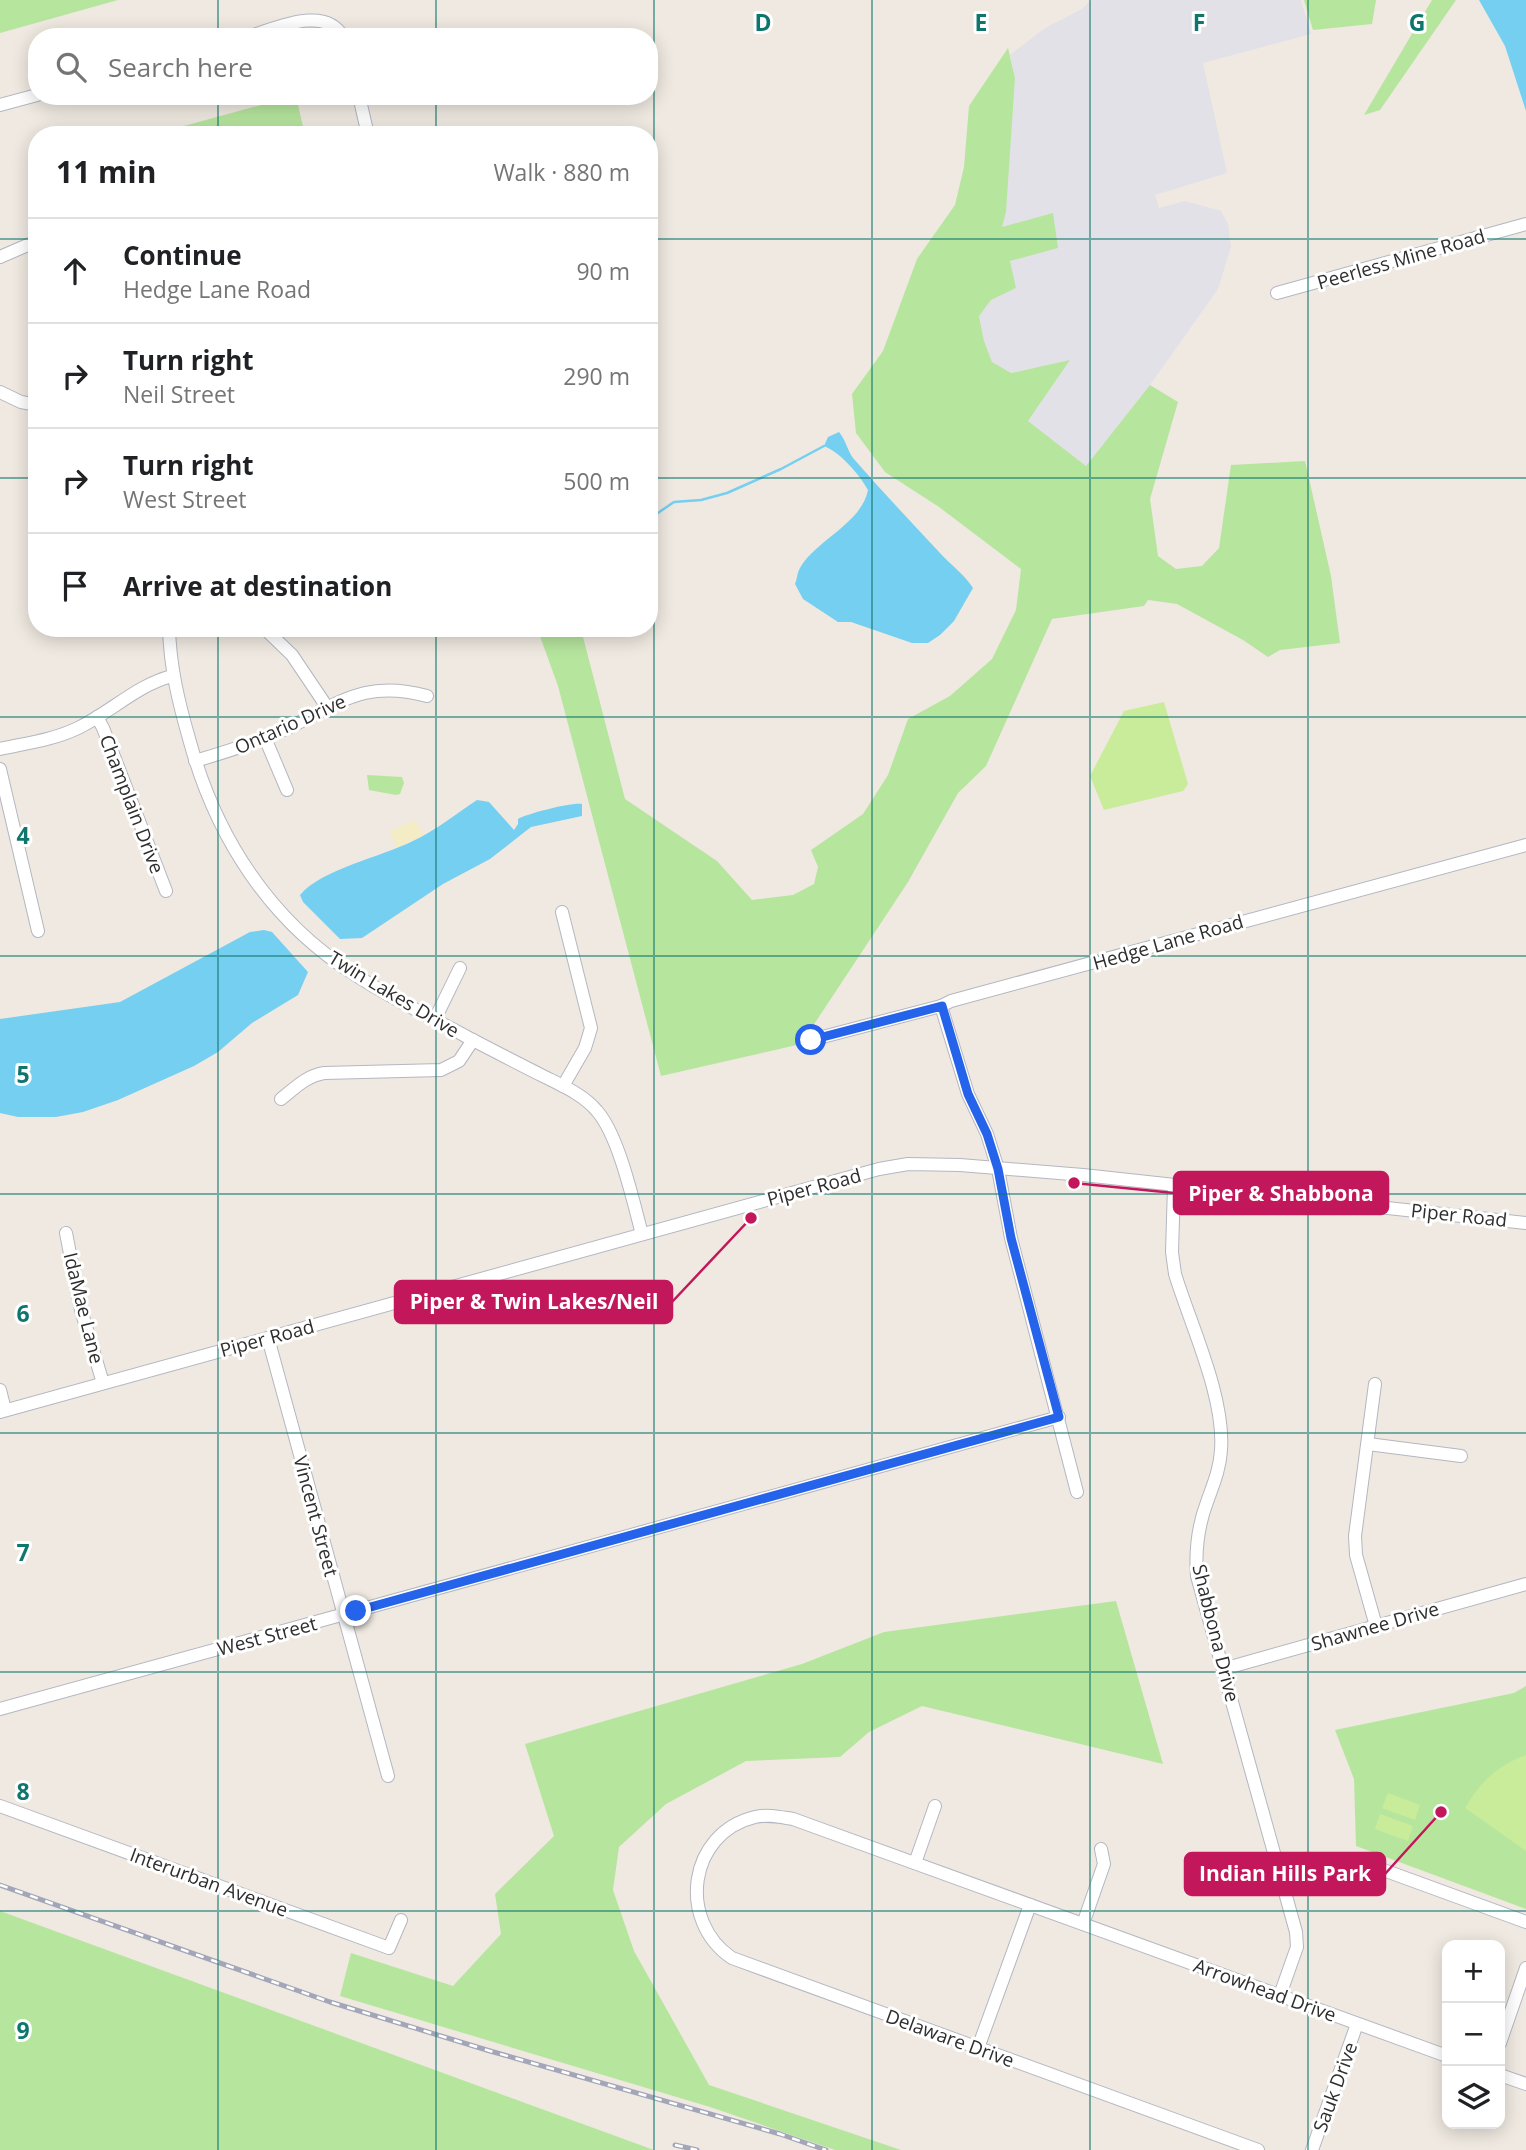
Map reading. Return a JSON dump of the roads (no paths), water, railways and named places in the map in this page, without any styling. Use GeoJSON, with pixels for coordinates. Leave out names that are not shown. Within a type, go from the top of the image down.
{"type":"FeatureCollection","features":[{"type":"Feature","properties":{"kind":"street"},"geometry":{"type":"LineString","coordinates":[[280,28],[312,19],[333,24],[336,28]]}},
{"type":"Feature","properties":{"kind":"street"},"geometry":{"type":"LineString","coordinates":[[0,105],[28,97]]}},
{"type":"Feature","properties":{"kind":"street"},"geometry":{"type":"LineString","coordinates":[[361,105],[366,126]]}},
{"type":"Feature","properties":{"kind":"street","name":"Peerless Mine Road"},"geometry":{"type":"LineString","coordinates":[[1277,293],[1526,224]]}},
{"type":"Feature","properties":{"kind":"street"},"geometry":{"type":"LineString","coordinates":[[0,257],[28,245]]}},
{"type":"Feature","properties":{"kind":"street"},"geometry":{"type":"LineString","coordinates":[[0,393],[28,403]]}},
{"type":"Feature","properties":{"kind":"street","name":"Twin Lakes Drive"},"geometry":{"type":"LineString","coordinates":[[170,637],[173,676],[195,761],[213,810],[232,848],[263,892],[318,948],[353,974],[590,1103],[607,1123],[615,1143],[642,1234]]}},
{"type":"Feature","properties":{"kind":"street"},"geometry":{"type":"LineString","coordinates":[[273,637],[292,655],[327,707]]}},
{"type":"Feature","properties":{"kind":"street"},"geometry":{"type":"LineString","coordinates":[[0,749],[62,735],[157,680],[173,676]]}},
{"type":"Feature","properties":{"kind":"street","name":"Ontario Drive"},"geometry":{"type":"LineString","coordinates":[[195,761],[265,738],[339,701],[371,692],[408,691],[427,696]]}},
{"type":"Feature","properties":{"kind":"street","name":"Champlain Drive"},"geometry":{"type":"LineString","coordinates":[[97,717],[166,891]]}},
{"type":"Feature","properties":{"kind":"street"},"geometry":{"type":"LineString","coordinates":[[265,738],[287,790]]}},
{"type":"Feature","properties":{"kind":"street"},"geometry":{"type":"LineString","coordinates":[[0,769],[38,931]]}},
{"type":"Feature","properties":{"kind":"street","name":"Hedge Lane Road"},"geometry":{"type":"LineString","coordinates":[[811,1040],[1526,845]]}},
{"type":"Feature","properties":{"kind":"street"},"geometry":{"type":"LineString","coordinates":[[562,912],[595,1034],[563,1086]]}},
{"type":"Feature","properties":{"kind":"street"},"geometry":{"type":"LineString","coordinates":[[435,1019],[460,968]]}},
{"type":"Feature","properties":{"kind":"street"},"geometry":{"type":"LineString","coordinates":[[942,1006],[968,1094],[987,1134],[998,1169],[1011,1238],[1077,1492]]}},
{"type":"Feature","properties":{"kind":"street"},"geometry":{"type":"LineString","coordinates":[[281,1099],[304,1080],[324,1073],[441,1070],[459,1061],[473,1040]]}},
{"type":"Feature","properties":{"kind":"street","name":"Piper Road"},"geometry":{"type":"LineString","coordinates":[[3,1411],[892,1167],[923,1164],[1083,1175],[1526,1223]]}},
{"type":"Feature","properties":{"kind":"street","name":"Shabbona Drive"},"geometry":{"type":"LineString","coordinates":[[1174,1186],[1172,1252],[1175,1274],[1214,1391],[1220,1419],[1219,1467],[1197,1538],[1197,1576],[1296,1932],[1297,1947],[1280,1995]]}},
{"type":"Feature","properties":{"kind":"street","name":"IdaMae Lane"},"geometry":{"type":"LineString","coordinates":[[66,1233],[81,1310],[103,1383]]}},
{"type":"Feature","properties":{"kind":"street","name":"Vincent Street"},"geometry":{"type":"LineString","coordinates":[[268,1338],[388,1776]]}},
{"type":"Feature","properties":{"kind":"street"},"geometry":{"type":"LineString","coordinates":[[1375,1384],[1355,1536],[1356,1555],[1376,1626]]}},
{"type":"Feature","properties":{"kind":"street"},"geometry":{"type":"LineString","coordinates":[[0,1391],[3,1411]]}},
{"type":"Feature","properties":{"kind":"street","name":"West Street"},"geometry":{"type":"LineString","coordinates":[[0,1709],[1059,1417]]}},
{"type":"Feature","properties":{"kind":"street"},"geometry":{"type":"LineString","coordinates":[[1368,1444],[1461,1456]]}},
{"type":"Feature","properties":{"kind":"street","name":"Shawnee Drive"},"geometry":{"type":"LineString","coordinates":[[1223,1669],[1526,1584]]}},
{"type":"Feature","properties":{"kind":"street","name":"Interurban Avenue"},"geometry":{"type":"LineString","coordinates":[[0,1806],[389,1948],[401,1920]]}},
{"type":"Feature","properties":{"kind":"street"},"geometry":{"type":"LineString","coordinates":[[915,1863],[935,1807]]}},
{"type":"Feature","properties":{"kind":"street","name":"Arrowhead Drive"},"geometry":{"type":"LineString","coordinates":[[698,1876],[706,1856],[721,1835],[745,1821],[765,1816],[793,1819],[1442,2054]]}},
{"type":"Feature","properties":{"kind":"street"},"geometry":{"type":"LineString","coordinates":[[1083,1924],[1104,1864],[1101,1849]]}},
{"type":"Feature","properties":{"kind":"street"},"geometry":{"type":"LineString","coordinates":[[1281,1875],[1339,1859],[1356,1860],[1526,1922]]}},
{"type":"Feature","properties":{"kind":"street","name":"Delaware Drive"},"geometry":{"type":"LineString","coordinates":[[698,1876],[696,1904],[699,1918],[715,1945],[732,1958],[1258,2150]]}},
{"type":"Feature","properties":{"kind":"street"},"geometry":{"type":"LineString","coordinates":[[978,2048],[1030,1905]]}},
{"type":"Feature","properties":{"kind":"street"},"geometry":{"type":"LineString","coordinates":[[1505,2029],[1526,1968]]}},
{"type":"Feature","properties":{"kind":"street","name":"Sauk Drive"},"geometry":{"type":"LineString","coordinates":[[1312,2150],[1357,2024]]}},
{"type":"Feature","properties":{"kind":"street"},"geometry":{"type":"LineString","coordinates":[[1505,2077],[1526,2084]]}},
{"type":"Feature","properties":{"kind":"water"},"geometry":{"type":"Polygon","coordinates":[[[1479,0],[1526,0],[1526,111],[1505,46],[1479,0]]]}},
{"type":"Feature","properties":{"kind":"water"},"geometry":{"type":"Polygon","coordinates":[[[839,432],[853,458],[973,588],[954,621],[928,643],[912,643],[851,622],[838,622],[803,599],[795,584],[799,570],[807,558],[857,512],[868,490],[849,465],[824,446],[828,437],[839,432]]]}},
{"type":"Feature","properties":{"kind":"water"},"geometry":{"type":"Polygon","coordinates":[[[477,800],[489,802],[514,830],[518,819],[559,807],[582,804],[582,816],[531,827],[490,859],[443,884],[362,938],[340,939],[303,902],[300,895],[322,878],[413,841],[477,800]]]}},
{"type":"Feature","properties":{"kind":"water"},"geometry":{"type":"Polygon","coordinates":[[[250,932],[272,932],[308,972],[298,995],[252,1023],[218,1052],[194,1066],[118,1100],[83,1112],[56,1117],[18,1117],[0,1113],[0,1019],[120,1002],[250,932]]]}},
{"type":"Feature","properties":{"kind":"waterway"},"geometry":{"type":"LineString","coordinates":[[658,513],[674,502],[701,500],[727,493],[824,446]]}},
{"type":"Feature","properties":{"kind":"railway"},"geometry":{"type":"LineString","coordinates":[[0,1885],[330,2002],[780,2134],[826,2150]]}},
{"type":"Feature","properties":{"kind":"railway"},"geometry":{"type":"LineString","coordinates":[[675,2145],[697,2150]]}},
{"type":"Feature","properties":{"kind":"place","name":"Piper & Shabbona"},"geometry":{"type":"Point","coordinates":[1074,1183]}},
{"type":"Feature","properties":{"kind":"place","name":"Piper & Twin Lakes/Neil"},"geometry":{"type":"Point","coordinates":[751,1218]}},
{"type":"Feature","properties":{"kind":"place","name":"Indian Hills Park"},"geometry":{"type":"Point","coordinates":[1441,1812]}}]}
